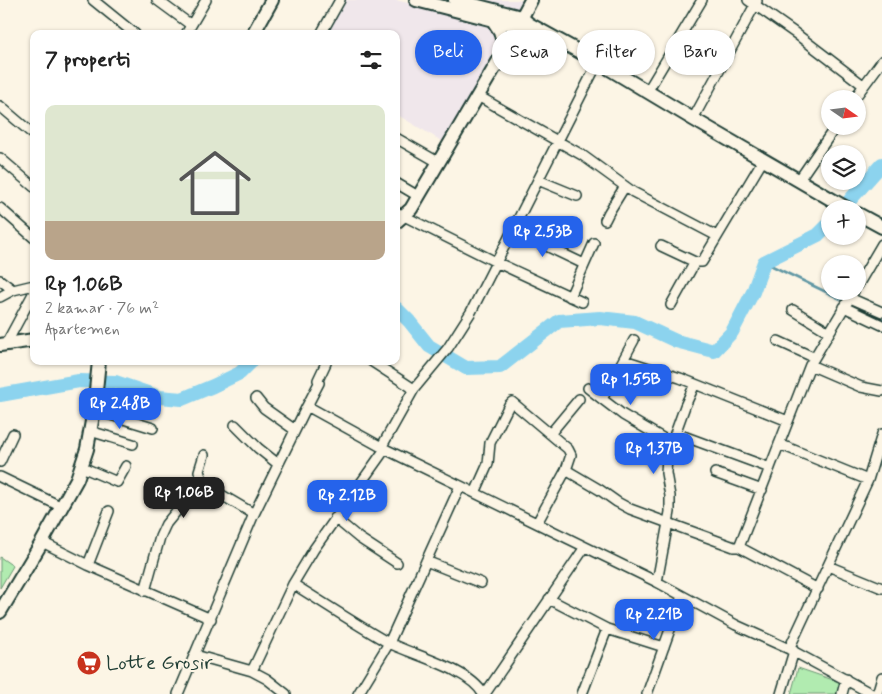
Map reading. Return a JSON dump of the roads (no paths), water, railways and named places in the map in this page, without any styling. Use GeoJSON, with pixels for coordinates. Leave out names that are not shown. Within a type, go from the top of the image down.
{"type":"FeatureCollection","features":[{"type":"Feature","properties":{"kind":"street"},"geometry":{"type":"LineString","coordinates":[[93,0],[130,30]]}},
{"type":"Feature","properties":{"kind":"street"},"geometry":{"type":"LineString","coordinates":[[157,0],[191,25]]}},
{"type":"Feature","properties":{"kind":"street"},"geometry":{"type":"LineString","coordinates":[[188,30],[206,0]]}},
{"type":"Feature","properties":{"kind":"street"},"geometry":{"type":"LineString","coordinates":[[255,30],[272,0]]}},
{"type":"Feature","properties":{"kind":"street"},"geometry":{"type":"LineString","coordinates":[[323,30],[340,0]]}},
{"type":"Feature","properties":{"kind":"street"},"geometry":{"type":"LineString","coordinates":[[416,0],[453,3],[522,22],[577,51]]}},
{"type":"Feature","properties":{"kind":"street"},"geometry":{"type":"LineString","coordinates":[[517,30],[532,0]]}},
{"type":"Feature","properties":{"kind":"street"},"geometry":{"type":"LineString","coordinates":[[647,92],[702,0]]}},
{"type":"Feature","properties":{"kind":"street"},"geometry":{"type":"LineString","coordinates":[[693,119],[754,2],[863,85]]}},
{"type":"Feature","properties":{"kind":"street"},"geometry":{"type":"LineString","coordinates":[[453,3],[492,19],[522,22]]}},
{"type":"Feature","properties":{"kind":"street"},"geometry":{"type":"LineString","coordinates":[[492,19],[499,30]]}},
{"type":"Feature","properties":{"kind":"street"},"geometry":{"type":"LineString","coordinates":[[860,90],[882,61]]}},
{"type":"Feature","properties":{"kind":"street"},"geometry":{"type":"LineString","coordinates":[[400,216],[411,208],[492,72]]}},
{"type":"Feature","properties":{"kind":"street"},"geometry":{"type":"LineString","coordinates":[[252,671],[292,584],[384,448],[414,389],[448,348],[463,326],[591,75]]}},
{"type":"Feature","properties":{"kind":"street"},"geometry":{"type":"LineString","coordinates":[[619,75],[834,200]]}},
{"type":"Feature","properties":{"kind":"street"},"geometry":{"type":"LineString","coordinates":[[478,96],[558,141],[592,162],[625,186],[717,236]]}},
{"type":"Feature","properties":{"kind":"street"},"geometry":{"type":"LineString","coordinates":[[0,106],[30,132]]}},
{"type":"Feature","properties":{"kind":"street"},"geometry":{"type":"LineString","coordinates":[[799,180],[830,135]]}},
{"type":"Feature","properties":{"kind":"street"},"geometry":{"type":"LineString","coordinates":[[400,140],[438,162]]}},
{"type":"Feature","properties":{"kind":"street"},"geometry":{"type":"LineString","coordinates":[[0,158],[30,184]]}},
{"type":"Feature","properties":{"kind":"street"},"geometry":{"type":"LineString","coordinates":[[660,246],[695,262],[704,260],[763,160]]}},
{"type":"Feature","properties":{"kind":"street"},"geometry":{"type":"LineString","coordinates":[[538,180],[577,196]]}},
{"type":"Feature","properties":{"kind":"street"},"geometry":{"type":"LineString","coordinates":[[400,185],[418,196]]}},
{"type":"Feature","properties":{"kind":"street"},"geometry":{"type":"LineString","coordinates":[[605,220],[625,186]]}},
{"type":"Feature","properties":{"kind":"street"},"geometry":{"type":"LineString","coordinates":[[0,208],[30,234]]}},
{"type":"Feature","properties":{"kind":"street"},"geometry":{"type":"LineString","coordinates":[[400,217],[582,302]]}},
{"type":"Feature","properties":{"kind":"street"},"geometry":{"type":"LineString","coordinates":[[866,218],[882,227]]}},
{"type":"Feature","properties":{"kind":"street"},"geometry":{"type":"LineString","coordinates":[[513,230],[584,264]]}},
{"type":"Feature","properties":{"kind":"street"},"geometry":{"type":"LineString","coordinates":[[570,297],[594,243]]}},
{"type":"Feature","properties":{"kind":"street"},"geometry":{"type":"LineString","coordinates":[[866,271],[882,244]]}},
{"type":"Feature","properties":{"kind":"street"},"geometry":{"type":"LineString","coordinates":[[671,305],[695,262]]}},
{"type":"Feature","properties":{"kind":"street"},"geometry":{"type":"LineString","coordinates":[[0,280],[13,290]]}},
{"type":"Feature","properties":{"kind":"street"},"geometry":{"type":"LineString","coordinates":[[0,297],[13,290],[30,286]]}},
{"type":"Feature","properties":{"kind":"street"},"geometry":{"type":"LineString","coordinates":[[3,345],[30,299]]}},
{"type":"Feature","properties":{"kind":"street"},"geometry":{"type":"LineString","coordinates":[[848,300],[882,312]]}},
{"type":"Feature","properties":{"kind":"street"},"geometry":{"type":"LineString","coordinates":[[848,300],[882,324]]}},
{"type":"Feature","properties":{"kind":"street"},"geometry":{"type":"LineString","coordinates":[[739,546],[812,361],[848,300]]}},
{"type":"Feature","properties":{"kind":"street"},"geometry":{"type":"LineString","coordinates":[[793,310],[829,332]]}},
{"type":"Feature","properties":{"kind":"street"},"geometry":{"type":"LineString","coordinates":[[602,398],[634,340]]}},
{"type":"Feature","properties":{"kind":"street"},"geometry":{"type":"LineString","coordinates":[[778,340],[812,361],[861,387],[882,390]]}},
{"type":"Feature","properties":{"kind":"street"},"geometry":{"type":"LineString","coordinates":[[3,345],[30,341]]}},
{"type":"Feature","properties":{"kind":"street"},"geometry":{"type":"LineString","coordinates":[[624,360],[696,384],[788,421]]}},
{"type":"Feature","properties":{"kind":"street"},"geometry":{"type":"LineString","coordinates":[[1,607],[42,542],[82,467],[95,406],[98,365]]}},
{"type":"Feature","properties":{"kind":"street"},"geometry":{"type":"LineString","coordinates":[[178,694],[254,514],[319,382],[318,380],[325,365]]}},
{"type":"Feature","properties":{"kind":"street"},"geometry":{"type":"LineString","coordinates":[[377,365],[414,389]]}},
{"type":"Feature","properties":{"kind":"street"},"geometry":{"type":"LineString","coordinates":[[656,582],[671,503],[666,466],[671,443],[696,384]]}},
{"type":"Feature","properties":{"kind":"street"},"geometry":{"type":"LineString","coordinates":[[588,388],[623,415],[671,443]]}},
{"type":"Feature","properties":{"kind":"street"},"geometry":{"type":"LineString","coordinates":[[256,398],[264,408],[295,430]]}},
{"type":"Feature","properties":{"kind":"street"},"geometry":{"type":"LineString","coordinates":[[550,434],[579,399]]}},
{"type":"Feature","properties":{"kind":"street"},"geometry":{"type":"LineString","coordinates":[[475,493],[488,464],[490,443],[511,402],[570,451],[571,459],[566,470],[537,523]]}},
{"type":"Feature","properties":{"kind":"street"},"geometry":{"type":"LineString","coordinates":[[95,406],[152,428]]}},
{"type":"Feature","properties":{"kind":"street"},"geometry":{"type":"LineString","coordinates":[[307,406],[384,448],[585,546],[736,625],[791,650],[872,694]]}},
{"type":"Feature","properties":{"kind":"street"},"geometry":{"type":"LineString","coordinates":[[235,425],[258,448],[278,464]]}},
{"type":"Feature","properties":{"kind":"street"},"geometry":{"type":"LineString","coordinates":[[90,431],[133,444]]}},
{"type":"Feature","properties":{"kind":"street"},"geometry":{"type":"LineString","coordinates":[[675,433],[770,468]]}},
{"type":"Feature","properties":{"kind":"street"},"geometry":{"type":"LineString","coordinates":[[0,462],[13,434]]}},
{"type":"Feature","properties":{"kind":"street"},"geometry":{"type":"LineString","coordinates":[[781,694],[791,650],[868,480],[882,434]]}},
{"type":"Feature","properties":{"kind":"street"},"geometry":{"type":"LineString","coordinates":[[779,444],[868,480]]}},
{"type":"Feature","properties":{"kind":"street"},"geometry":{"type":"LineString","coordinates":[[204,455],[199,471],[204,486],[254,514]]}},
{"type":"Feature","properties":{"kind":"street"},"geometry":{"type":"LineString","coordinates":[[82,467],[117,482],[126,466]]}},
{"type":"Feature","properties":{"kind":"street"},"geometry":{"type":"LineString","coordinates":[[566,470],[617,502],[668,524],[739,546],[818,589]]}},
{"type":"Feature","properties":{"kind":"street"},"geometry":{"type":"LineString","coordinates":[[715,474],[762,490]]}},
{"type":"Feature","properties":{"kind":"street"},"geometry":{"type":"LineString","coordinates":[[0,477],[62,507]]}},
{"type":"Feature","properties":{"kind":"street"},"geometry":{"type":"LineString","coordinates":[[145,591],[160,537],[169,519],[184,500],[197,488],[204,486]]}},
{"type":"Feature","properties":{"kind":"street"},"geometry":{"type":"LineString","coordinates":[[358,694],[389,643],[460,486]]}},
{"type":"Feature","properties":{"kind":"street"},"geometry":{"type":"LineString","coordinates":[[170,489],[184,500]]}},
{"type":"Feature","properties":{"kind":"street"},"geometry":{"type":"LineString","coordinates":[[88,565],[109,511]]}},
{"type":"Feature","properties":{"kind":"street"},"geometry":{"type":"LineString","coordinates":[[335,518],[358,538],[397,563]]}},
{"type":"Feature","properties":{"kind":"street"},"geometry":{"type":"LineString","coordinates":[[42,542],[145,591],[211,619]]}},
{"type":"Feature","properties":{"kind":"street"},"geometry":{"type":"LineString","coordinates":[[292,584],[389,643],[453,670],[476,684],[484,694],[585,546]]}},
{"type":"Feature","properties":{"kind":"street"},"geometry":{"type":"LineString","coordinates":[[426,561],[481,583]]}},
{"type":"Feature","properties":{"kind":"street"},"geometry":{"type":"LineString","coordinates":[[828,566],[882,588]]}},
{"type":"Feature","properties":{"kind":"street"},"geometry":{"type":"LineString","coordinates":[[647,694],[682,596]]}},
{"type":"Feature","properties":{"kind":"street"},"geometry":{"type":"LineString","coordinates":[[549,599],[607,629],[664,648]]}},
{"type":"Feature","properties":{"kind":"street"},"geometry":{"type":"LineString","coordinates":[[582,694],[607,629]]}},
{"type":"Feature","properties":{"kind":"street"},"geometry":{"type":"LineString","coordinates":[[195,655],[252,671],[267,679],[286,694]]}},
{"type":"Feature","properties":{"kind":"street"},"geometry":{"type":"LineString","coordinates":[[877,694],[882,677]]}},
{"type":"Feature","properties":{"kind":"street"},"geometry":{"type":"LineString","coordinates":[[842,694],[846,679]]}},
{"type":"Feature","properties":{"kind":"waterway"},"geometry":{"type":"LineString","coordinates":[[850,200],[882,164]]}},
{"type":"Feature","properties":{"kind":"waterway"},"geometry":{"type":"LineString","coordinates":[[400,312],[429,346],[466,368],[500,367],[559,321],[600,318],[635,322],[676,341],[714,351],[732,332],[753,292],[764,262],[821,232]]}},
{"type":"Feature","properties":{"kind":"waterway"},"geometry":{"type":"LineString","coordinates":[[764,262],[882,319]]}},
{"type":"Feature","properties":{"kind":"waterway"},"geometry":{"type":"LineString","coordinates":[[0,395],[79,381],[115,382],[159,397],[182,399],[240,373],[248,365]]}},
{"type":"Feature","properties":{"kind":"place","name":"Lotte Grosir"},"geometry":{"type":"Point","coordinates":[89,663]}}]}
